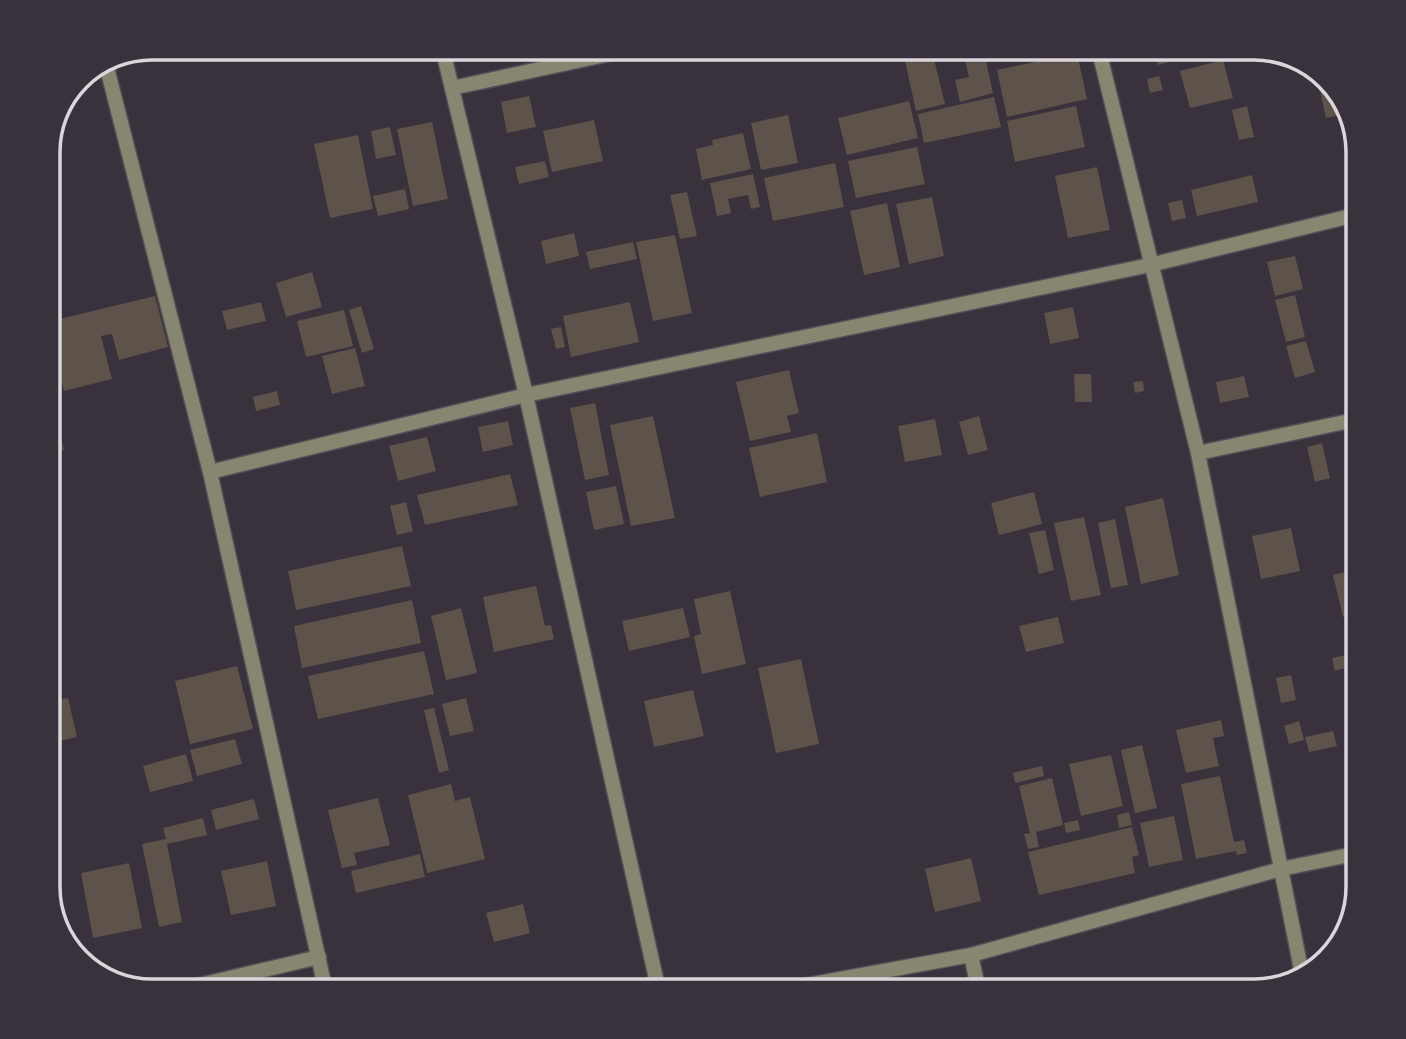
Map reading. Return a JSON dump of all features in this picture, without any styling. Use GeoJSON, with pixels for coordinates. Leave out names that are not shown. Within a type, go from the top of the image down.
{"type":"FeatureCollection","features":[{"type":"Feature","properties":{"kind":"street"},"geometry":{"type":"LineString","coordinates":[[445,59],[526,395],[656,979]]}},
{"type":"Feature","properties":{"kind":"street"},"geometry":{"type":"LineString","coordinates":[[452,88],[586,59]]}},
{"type":"Feature","properties":{"kind":"street"},"geometry":{"type":"LineString","coordinates":[[1101,59],[1198,453],[1301,967]]}},
{"type":"Feature","properties":{"kind":"street"},"geometry":{"type":"LineString","coordinates":[[108,71],[210,472],[323,979]]}},
{"type":"Feature","properties":{"kind":"street"},"geometry":{"type":"LineString","coordinates":[[210,472],[526,395],[1150,265],[1346,217]]}},
{"type":"Feature","properties":{"kind":"street"},"geometry":{"type":"LineString","coordinates":[[1198,453],[1346,422]]}},
{"type":"Feature","properties":{"kind":"street"},"geometry":{"type":"LineString","coordinates":[[840,979],[971,955],[1281,869],[1346,856]]}},
{"type":"Feature","properties":{"kind":"street"},"geometry":{"type":"LineString","coordinates":[[971,955],[976,979]]}},
{"type":"Feature","properties":{"kind":"street"},"geometry":{"type":"LineString","coordinates":[[225,979],[319,957]]}},
{"type":"Feature","properties":{"kind":"building"},"geometry":{"type":"Polygon","coordinates":[[[905,59],[934,59],[945,104],[916,111],[905,59]]]}},
{"type":"Feature","properties":{"kind":"building"},"geometry":{"type":"Polygon","coordinates":[[[965,59],[986,59],[993,93],[960,102],[955,80],[969,77],[965,59]]]}},
{"type":"Feature","properties":{"kind":"building"},"geometry":{"type":"Polygon","coordinates":[[[1049,59],[1078,59],[1087,99],[1007,117],[997,70],[1049,59]]]}},
{"type":"Feature","properties":{"kind":"building"},"geometry":{"type":"Polygon","coordinates":[[[1156,59],[1180,59],[1158,65],[1156,59]]]}},
{"type":"Feature","properties":{"kind":"building"},"geometry":{"type":"Polygon","coordinates":[[[1223,60],[1233,98],[1190,108],[1180,71],[1223,60]]]}},
{"type":"Feature","properties":{"kind":"building"},"geometry":{"type":"Polygon","coordinates":[[[1159,76],[1163,90],[1150,93],[1147,79],[1159,76]]]}},
{"type":"Feature","properties":{"kind":"building"},"geometry":{"type":"Polygon","coordinates":[[[1319,85],[1339,115],[1326,118],[1319,85]]]}},
{"type":"Feature","properties":{"kind":"building"},"geometry":{"type":"Polygon","coordinates":[[[529,96],[536,127],[507,133],[501,102],[529,96]]]}},
{"type":"Feature","properties":{"kind":"building"},"geometry":{"type":"Polygon","coordinates":[[[994,97],[1001,127],[924,143],[918,114],[994,97]]]}},
{"type":"Feature","properties":{"kind":"building"},"geometry":{"type":"Polygon","coordinates":[[[909,101],[918,138],[847,155],[838,118],[909,101]]]}},
{"type":"Feature","properties":{"kind":"building"},"geometry":{"type":"Polygon","coordinates":[[[1076,106],[1085,147],[1015,162],[1007,121],[1076,106]]]}},
{"type":"Feature","properties":{"kind":"building"},"geometry":{"type":"Polygon","coordinates":[[[1247,106],[1254,137],[1239,140],[1232,110],[1247,106]]]}},
{"type":"Feature","properties":{"kind":"building"},"geometry":{"type":"Polygon","coordinates":[[[788,115],[798,163],[761,170],[751,123],[788,115]]]}},
{"type":"Feature","properties":{"kind":"building"},"geometry":{"type":"Polygon","coordinates":[[[594,120],[603,161],[552,172],[543,131],[594,120]]]}},
{"type":"Feature","properties":{"kind":"building"},"geometry":{"type":"Polygon","coordinates":[[[432,122],[448,199],[413,206],[397,129],[432,122]]]}},
{"type":"Feature","properties":{"kind":"building"},"geometry":{"type":"Polygon","coordinates":[[[390,127],[396,155],[376,159],[371,131],[390,127]]]}},
{"type":"Feature","properties":{"kind":"building"},"geometry":{"type":"Polygon","coordinates":[[[743,133],[751,169],[702,180],[696,149],[713,145],[712,140],[743,133]]]}},
{"type":"Feature","properties":{"kind":"building"},"geometry":{"type":"Polygon","coordinates":[[[358,135],[373,209],[330,218],[314,144],[358,135]]]}},
{"type":"Feature","properties":{"kind":"building"},"geometry":{"type":"Polygon","coordinates":[[[917,147],[925,184],[856,198],[848,161],[917,147]]]}},
{"type":"Feature","properties":{"kind":"building"},"geometry":{"type":"Polygon","coordinates":[[[545,161],[549,177],[519,184],[515,167],[545,161]]]}},
{"type":"Feature","properties":{"kind":"building"},"geometry":{"type":"Polygon","coordinates":[[[835,163],[844,207],[773,221],[764,178],[835,163]]]}},
{"type":"Feature","properties":{"kind":"building"},"geometry":{"type":"Polygon","coordinates":[[[1097,167],[1110,230],[1068,238],[1055,176],[1097,167]]]}},
{"type":"Feature","properties":{"kind":"building"},"geometry":{"type":"Polygon","coordinates":[[[753,174],[760,207],[751,209],[748,195],[728,199],[731,213],[717,216],[710,183],[753,174]]]}},
{"type":"Feature","properties":{"kind":"building"},"geometry":{"type":"Polygon","coordinates":[[[1252,175],[1258,202],[1197,216],[1191,190],[1252,175]]]}},
{"type":"Feature","properties":{"kind":"building"},"geometry":{"type":"Polygon","coordinates":[[[405,189],[409,209],[378,216],[373,196],[405,189]]]}},
{"type":"Feature","properties":{"kind":"building"},"geometry":{"type":"Polygon","coordinates":[[[687,192],[697,236],[680,239],[670,195],[687,192]]]}},
{"type":"Feature","properties":{"kind":"building"},"geometry":{"type":"Polygon","coordinates":[[[932,197],[944,256],[909,264],[896,204],[932,197]]]}},
{"type":"Feature","properties":{"kind":"building"},"geometry":{"type":"Polygon","coordinates":[[[1182,200],[1186,218],[1172,221],[1168,203],[1182,200]]]}},
{"type":"Feature","properties":{"kind":"building"},"geometry":{"type":"Polygon","coordinates":[[[887,203],[900,267],[864,275],[850,211],[887,203]]]}},
{"type":"Feature","properties":{"kind":"building"},"geometry":{"type":"Polygon","coordinates":[[[574,233],[579,256],[546,264],[541,241],[574,233]]]}},
{"type":"Feature","properties":{"kind":"building"},"geometry":{"type":"Polygon","coordinates":[[[675,235],[692,313],[653,321],[636,242],[675,235]]]}},
{"type":"Feature","properties":{"kind":"building"},"geometry":{"type":"Polygon","coordinates":[[[633,242],[637,259],[590,269],[586,252],[633,242]]]}},
{"type":"Feature","properties":{"kind":"building"},"geometry":{"type":"Polygon","coordinates":[[[1295,256],[1303,289],[1275,296],[1267,262],[1295,256]]]}},
{"type":"Feature","properties":{"kind":"building"},"geometry":{"type":"Polygon","coordinates":[[[312,272],[322,307],[286,317],[276,283],[312,272]]]}},
{"type":"Feature","properties":{"kind":"building"},"geometry":{"type":"Polygon","coordinates":[[[1295,295],[1305,337],[1286,342],[1275,300],[1295,295]]]}},
{"type":"Feature","properties":{"kind":"building"},"geometry":{"type":"Polygon","coordinates":[[[155,296],[168,347],[119,360],[112,334],[101,336],[112,379],[64,391],[60,375],[60,319],[155,296]]]}},
{"type":"Feature","properties":{"kind":"building"},"geometry":{"type":"Polygon","coordinates":[[[261,302],[266,321],[227,330],[222,311],[261,302]]]}},
{"type":"Feature","properties":{"kind":"building"},"geometry":{"type":"Polygon","coordinates":[[[630,302],[639,342],[571,357],[563,316],[630,302]]]}},
{"type":"Feature","properties":{"kind":"building"},"geometry":{"type":"Polygon","coordinates":[[[361,306],[374,349],[362,353],[349,310],[361,306]]]}},
{"type":"Feature","properties":{"kind":"building"},"geometry":{"type":"Polygon","coordinates":[[[1073,307],[1079,338],[1050,344],[1044,313],[1073,307]]]}},
{"type":"Feature","properties":{"kind":"building"},"geometry":{"type":"Polygon","coordinates":[[[344,310],[353,346],[306,357],[297,321],[344,310]]]}},
{"type":"Feature","properties":{"kind":"building"},"geometry":{"type":"Polygon","coordinates":[[[561,327],[565,347],[556,349],[551,329],[561,327]]]}},
{"type":"Feature","properties":{"kind":"building"},"geometry":{"type":"Polygon","coordinates":[[[1306,341],[1315,372],[1295,378],[1286,346],[1306,341]]]}},
{"type":"Feature","properties":{"kind":"building"},"geometry":{"type":"Polygon","coordinates":[[[355,348],[365,386],[332,394],[322,356],[355,348]]]}},
{"type":"Feature","properties":{"kind":"building"},"geometry":{"type":"Polygon","coordinates":[[[789,370],[799,413],[787,416],[791,432],[750,441],[736,382],[789,370]]]}},
{"type":"Feature","properties":{"kind":"building"},"geometry":{"type":"Polygon","coordinates":[[[1074,374],[1091,374],[1092,402],[1075,402],[1074,374]]]}},
{"type":"Feature","properties":{"kind":"building"},"geometry":{"type":"Polygon","coordinates":[[[1244,376],[1249,397],[1220,403],[1216,382],[1244,376]]]}},
{"type":"Feature","properties":{"kind":"building"},"geometry":{"type":"Polygon","coordinates":[[[1143,381],[1144,391],[1135,393],[1133,382],[1143,381]]]}},
{"type":"Feature","properties":{"kind":"building"},"geometry":{"type":"Polygon","coordinates":[[[277,391],[280,405],[256,411],[253,397],[277,391]]]}},
{"type":"Feature","properties":{"kind":"building"},"geometry":{"type":"Polygon","coordinates":[[[595,403],[609,475],[585,480],[570,408],[595,403]]]}},
{"type":"Feature","properties":{"kind":"building"},"geometry":{"type":"Polygon","coordinates":[[[653,416],[675,518],[631,526],[610,425],[653,416]]]}},
{"type":"Feature","properties":{"kind":"building"},"geometry":{"type":"Polygon","coordinates":[[[979,416],[988,450],[968,455],[959,422],[979,416]]]}},
{"type":"Feature","properties":{"kind":"building"},"geometry":{"type":"Polygon","coordinates":[[[935,419],[942,455],[905,462],[898,426],[935,419]]]}},
{"type":"Feature","properties":{"kind":"building"},"geometry":{"type":"Polygon","coordinates":[[[508,421],[513,445],[483,452],[478,427],[508,421]]]}},
{"type":"Feature","properties":{"kind":"building"},"geometry":{"type":"Polygon","coordinates":[[[817,433],[827,482],[760,497],[749,448],[817,433]]]}},
{"type":"Feature","properties":{"kind":"building"},"geometry":{"type":"Polygon","coordinates":[[[60,435],[64,450],[60,451],[60,435]]]}},
{"type":"Feature","properties":{"kind":"building"},"geometry":{"type":"Polygon","coordinates":[[[427,437],[436,471],[398,481],[389,446],[427,437]]]}},
{"type":"Feature","properties":{"kind":"building"},"geometry":{"type":"Polygon","coordinates":[[[1322,443],[1330,478],[1315,482],[1307,447],[1322,443]]]}},
{"type":"Feature","properties":{"kind":"building"},"geometry":{"type":"Polygon","coordinates":[[[510,474],[518,505],[425,525],[417,495],[510,474]]]}},
{"type":"Feature","properties":{"kind":"building"},"geometry":{"type":"Polygon","coordinates":[[[616,486],[624,524],[594,530],[586,492],[616,486]]]}},
{"type":"Feature","properties":{"kind":"building"},"geometry":{"type":"Polygon","coordinates":[[[1034,492],[1042,524],[999,535],[991,503],[1034,492]]]}},
{"type":"Feature","properties":{"kind":"building"},"geometry":{"type":"Polygon","coordinates":[[[1163,498],[1179,575],[1141,584],[1125,507],[1163,498]]]}},
{"type":"Feature","properties":{"kind":"building"},"geometry":{"type":"Polygon","coordinates":[[[406,502],[413,531],[397,535],[390,506],[406,502]]]}},
{"type":"Feature","properties":{"kind":"building"},"geometry":{"type":"Polygon","coordinates":[[[1084,517],[1101,595],[1071,601],[1054,523],[1084,517]]]}},
{"type":"Feature","properties":{"kind":"building"},"geometry":{"type":"Polygon","coordinates":[[[1115,519],[1128,585],[1111,588],[1098,523],[1115,519]]]}},
{"type":"Feature","properties":{"kind":"building"},"geometry":{"type":"Polygon","coordinates":[[[1291,528],[1300,571],[1261,579],[1252,536],[1291,528]]]}},
{"type":"Feature","properties":{"kind":"building"},"geometry":{"type":"Polygon","coordinates":[[[1045,530],[1054,570],[1039,574],[1029,533],[1045,530]]]}},
{"type":"Feature","properties":{"kind":"building"},"geometry":{"type":"Polygon","coordinates":[[[402,546],[411,586],[296,610],[288,571],[402,546]]]}},
{"type":"Feature","properties":{"kind":"building"},"geometry":{"type":"Polygon","coordinates":[[[1346,572],[1346,616],[1343,617],[1333,575],[1346,572]]]}},
{"type":"Feature","properties":{"kind":"building"},"geometry":{"type":"Polygon","coordinates":[[[536,586],[545,626],[551,625],[554,639],[494,652],[483,597],[536,586]]]}},
{"type":"Feature","properties":{"kind":"building"},"geometry":{"type":"Polygon","coordinates":[[[730,591],[746,664],[702,674],[694,636],[701,634],[694,599],[730,591]]]}},
{"type":"Feature","properties":{"kind":"building"},"geometry":{"type":"Polygon","coordinates":[[[412,600],[421,643],[302,668],[294,626],[412,600]]]}},
{"type":"Feature","properties":{"kind":"building"},"geometry":{"type":"Polygon","coordinates":[[[461,608],[477,673],[446,680],[431,616],[461,608]]]}},
{"type":"Feature","properties":{"kind":"building"},"geometry":{"type":"Polygon","coordinates":[[[683,608],[690,637],[629,651],[622,621],[683,608]]]}},
{"type":"Feature","properties":{"kind":"building"},"geometry":{"type":"Polygon","coordinates":[[[1058,617],[1064,643],[1026,652],[1019,626],[1058,617]]]}},
{"type":"Feature","properties":{"kind":"building"},"geometry":{"type":"Polygon","coordinates":[[[424,651],[434,694],[318,719],[308,676],[424,651]]]}},
{"type":"Feature","properties":{"kind":"building"},"geometry":{"type":"Polygon","coordinates":[[[1346,655],[1346,668],[1335,671],[1332,658],[1346,655]]]}},
{"type":"Feature","properties":{"kind":"building"},"geometry":{"type":"Polygon","coordinates":[[[801,659],[819,744],[776,753],[758,668],[801,659]]]}},
{"type":"Feature","properties":{"kind":"building"},"geometry":{"type":"Polygon","coordinates":[[[237,666],[253,729],[190,744],[175,681],[237,666]]]}},
{"type":"Feature","properties":{"kind":"building"},"geometry":{"type":"Polygon","coordinates":[[[1291,675],[1296,700],[1281,703],[1276,678],[1291,675]]]}},
{"type":"Feature","properties":{"kind":"building"},"geometry":{"type":"Polygon","coordinates":[[[693,690],[704,736],[654,747],[644,701],[693,690]]]}},
{"type":"Feature","properties":{"kind":"building"},"geometry":{"type":"Polygon","coordinates":[[[68,698],[77,737],[60,741],[60,700],[68,698]]]}},
{"type":"Feature","properties":{"kind":"building"},"geometry":{"type":"Polygon","coordinates":[[[466,698],[474,731],[450,736],[442,704],[466,698]]]}},
{"type":"Feature","properties":{"kind":"building"},"geometry":{"type":"Polygon","coordinates":[[[434,708],[449,770],[439,773],[424,710],[434,708]]]}},
{"type":"Feature","properties":{"kind":"building"},"geometry":{"type":"Polygon","coordinates":[[[1221,720],[1224,736],[1213,738],[1219,766],[1186,773],[1176,730],[1221,720]]]}},
{"type":"Feature","properties":{"kind":"building"},"geometry":{"type":"Polygon","coordinates":[[[1299,721],[1304,740],[1289,744],[1284,726],[1299,721]]]}},
{"type":"Feature","properties":{"kind":"building"},"geometry":{"type":"Polygon","coordinates":[[[1333,731],[1337,746],[1309,752],[1305,737],[1333,731]]]}},
{"type":"Feature","properties":{"kind":"building"},"geometry":{"type":"Polygon","coordinates":[[[235,739],[242,764],[197,776],[190,750],[235,739]]]}},
{"type":"Feature","properties":{"kind":"building"},"geometry":{"type":"Polygon","coordinates":[[[1142,745],[1157,808],[1135,813],[1121,750],[1142,745]]]}},
{"type":"Feature","properties":{"kind":"building"},"geometry":{"type":"Polygon","coordinates":[[[186,754],[193,781],[150,792],[143,766],[186,754]]]}},
{"type":"Feature","properties":{"kind":"building"},"geometry":{"type":"Polygon","coordinates":[[[1111,755],[1123,806],[1081,816],[1069,764],[1111,755]]]}},
{"type":"Feature","properties":{"kind":"building"},"geometry":{"type":"Polygon","coordinates":[[[1042,766],[1044,776],[1015,783],[1013,773],[1042,766]]]}},
{"type":"Feature","properties":{"kind":"building"},"geometry":{"type":"Polygon","coordinates":[[[1220,776],[1234,842],[1244,840],[1247,853],[1237,855],[1236,851],[1196,859],[1181,784],[1220,776]]]}},
{"type":"Feature","properties":{"kind":"building"},"geometry":{"type":"Polygon","coordinates":[[[1052,778],[1063,825],[1036,832],[1039,847],[1028,849],[1024,834],[1030,833],[1019,786],[1052,778]]]}},
{"type":"Feature","properties":{"kind":"building"},"geometry":{"type":"Polygon","coordinates":[[[451,784],[455,801],[470,797],[485,859],[427,873],[408,795],[451,784]]]}},
{"type":"Feature","properties":{"kind":"building"},"geometry":{"type":"Polygon","coordinates":[[[378,798],[390,845],[354,853],[357,865],[342,868],[328,810],[378,798]]]}},
{"type":"Feature","properties":{"kind":"building"},"geometry":{"type":"Polygon","coordinates":[[[254,799],[259,819],[216,830],[211,810],[254,799]]]}},
{"type":"Feature","properties":{"kind":"building"},"geometry":{"type":"Polygon","coordinates":[[[1129,812],[1132,825],[1119,828],[1117,815],[1129,812]]]}},
{"type":"Feature","properties":{"kind":"building"},"geometry":{"type":"Polygon","coordinates":[[[1174,816],[1183,860],[1149,867],[1140,823],[1174,816]]]}},
{"type":"Feature","properties":{"kind":"building"},"geometry":{"type":"Polygon","coordinates":[[[203,818],[207,835],[167,844],[182,922],[159,927],[142,844],[166,839],[163,828],[203,818]]]}},
{"type":"Feature","properties":{"kind":"building"},"geometry":{"type":"Polygon","coordinates":[[[1078,820],[1080,830],[1066,833],[1064,823],[1078,820]]]}},
{"type":"Feature","properties":{"kind":"building"},"geometry":{"type":"Polygon","coordinates":[[[1132,827],[1139,855],[1132,857],[1135,873],[1039,895],[1028,852],[1132,827]]]}},
{"type":"Feature","properties":{"kind":"building"},"geometry":{"type":"Polygon","coordinates":[[[420,854],[425,877],[356,893],[351,871],[420,854]]]}},
{"type":"Feature","properties":{"kind":"building"},"geometry":{"type":"Polygon","coordinates":[[[971,858],[981,901],[935,912],[925,869],[971,858]]]}},
{"type":"Feature","properties":{"kind":"building"},"geometry":{"type":"Polygon","coordinates":[[[267,861],[276,906],[231,915],[221,871],[267,861]]]}},
{"type":"Feature","properties":{"kind":"building"},"geometry":{"type":"Polygon","coordinates":[[[129,863],[142,928],[93,938],[81,873],[129,863]]]}},
{"type":"Feature","properties":{"kind":"building"},"geometry":{"type":"Polygon","coordinates":[[[523,904],[530,933],[494,942],[486,913],[523,904]]]}}]}
